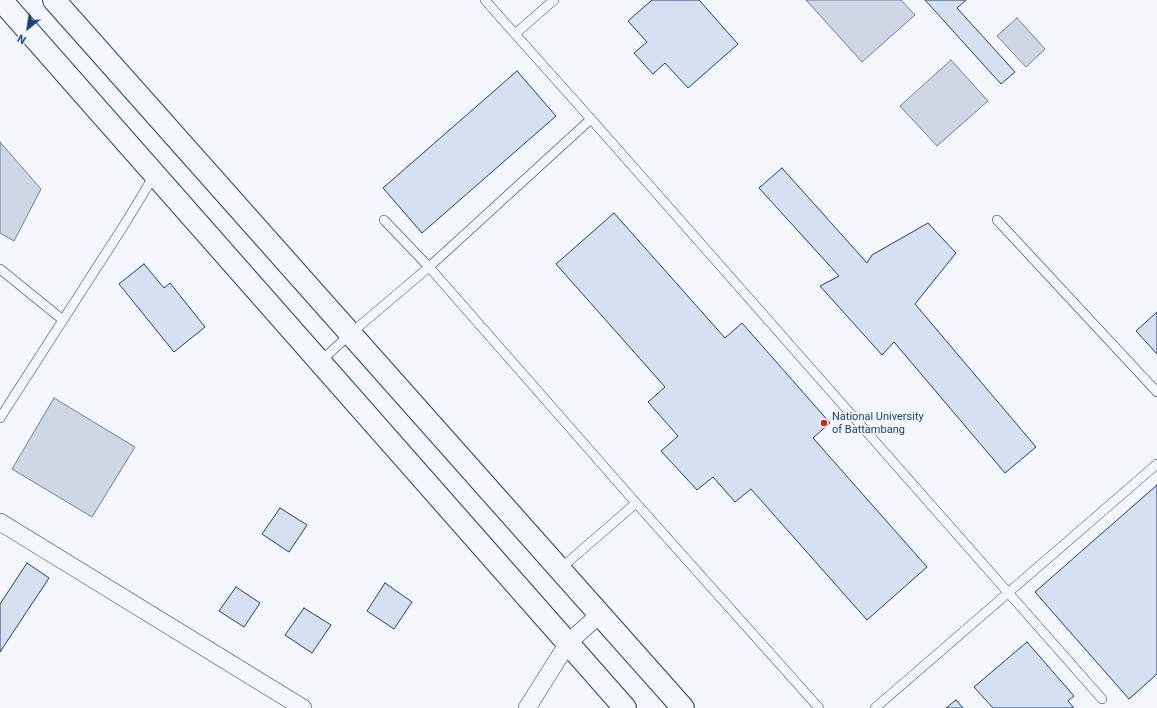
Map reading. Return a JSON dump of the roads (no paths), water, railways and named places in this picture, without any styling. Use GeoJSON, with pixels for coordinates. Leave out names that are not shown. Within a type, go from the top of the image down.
{"type":"FeatureCollection","features":[{"type":"Feature","properties":{"kind":"main road"},"geometry":{"type":"LineString","coordinates":[[1,0],[625,708]]}},
{"type":"Feature","properties":{"kind":"main road"},"geometry":{"type":"LineString","coordinates":[[54,0],[683,708]]}},
{"type":"Feature","properties":{"kind":"street"},"geometry":{"type":"LineString","coordinates":[[0,522],[303,708]]}},
{"type":"Feature","properties":{"kind":"street"},"geometry":{"type":"LineString","coordinates":[[527,708],[568,643],[600,614]]}},
{"type":"Feature","properties":{"kind":"lane"},"geometry":{"type":"LineString","coordinates":[[486,0],[1102,699]]}},
{"type":"Feature","properties":{"kind":"lane"},"geometry":{"type":"LineString","coordinates":[[515,34],[554,0]]}},
{"type":"Feature","properties":{"kind":"lane"},"geometry":{"type":"LineString","coordinates":[[320,362],[350,334],[429,267],[591,119]]}},
{"type":"Feature","properties":{"kind":"lane"},"geometry":{"type":"LineString","coordinates":[[0,418],[126,222],[155,174]]}},
{"type":"Feature","properties":{"kind":"lane"},"geometry":{"type":"LineString","coordinates":[[384,220],[429,267],[818,708]]}},
{"type":"Feature","properties":{"kind":"lane"},"geometry":{"type":"LineString","coordinates":[[997,220],[1157,392]]}},
{"type":"Feature","properties":{"kind":"lane"},"geometry":{"type":"LineString","coordinates":[[0,269],[63,320]]}},
{"type":"Feature","properties":{"kind":"lane"},"geometry":{"type":"LineString","coordinates":[[875,708],[1157,464]]}},
{"type":"Feature","properties":{"kind":"lane"},"geometry":{"type":"LineString","coordinates":[[560,569],[636,503]]}},
{"type":"Feature","properties":{"kind":"place","name":"National University of Battambang"},"geometry":{"type":"Point","coordinates":[824,423]}}]}
